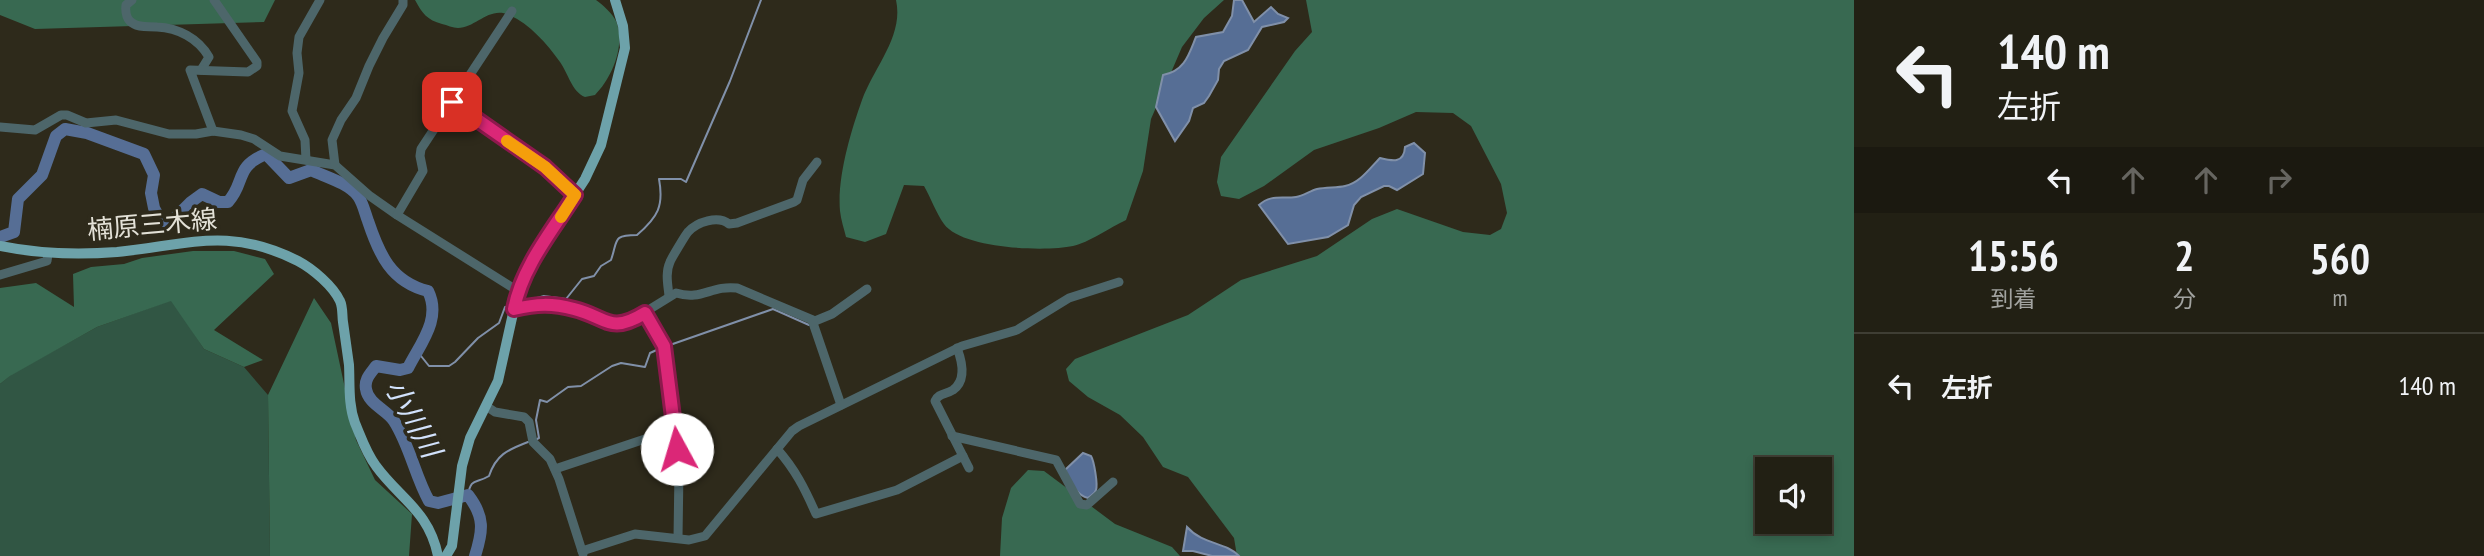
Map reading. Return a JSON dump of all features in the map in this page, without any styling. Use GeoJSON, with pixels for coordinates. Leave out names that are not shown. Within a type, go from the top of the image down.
{"type":"FeatureCollection","features":[{"type":"Feature","properties":{"kind":"main road"},"geometry":{"type":"LineString","coordinates":[[446,556],[452,546],[462,466],[470,438],[501,370],[516,300],[527,269],[575,195],[601,145],[625,48],[623,26],[615,0]]}},
{"type":"Feature","properties":{"kind":"main road","name":"楠原三木線"},"geometry":{"type":"LineString","coordinates":[[0,246],[48,254],[117,252],[184,241],[236,240],[278,251],[314,269],[340,301],[352,408],[362,441],[388,482],[419,511],[435,541],[438,556]]}},
{"type":"Feature","properties":{"kind":"street"},"geometry":{"type":"LineString","coordinates":[[132,0],[126,5],[125,13],[130,22],[137,26],[178,31],[205,49],[209,57],[201,70]]}},
{"type":"Feature","properties":{"kind":"street"},"geometry":{"type":"LineString","coordinates":[[213,131],[190,70],[248,72],[257,66],[257,62],[214,0]]}},
{"type":"Feature","properties":{"kind":"street"},"geometry":{"type":"LineString","coordinates":[[306,160],[305,140],[292,111],[299,73],[299,37],[320,0]]}},
{"type":"Feature","properties":{"kind":"street"},"geometry":{"type":"LineString","coordinates":[[335,165],[332,140],[341,120],[356,98],[369,66],[403,5],[403,0]]}},
{"type":"Feature","properties":{"kind":"street"},"geometry":{"type":"LineString","coordinates":[[397,215],[423,171],[421,149],[512,11]]}},
{"type":"Feature","properties":{"kind":"street"},"geometry":{"type":"LineString","coordinates":[[452,102],[545,167],[575,195]]}},
{"type":"Feature","properties":{"kind":"street"},"geometry":{"type":"LineString","coordinates":[[0,127],[35,130],[61,115],[67,115],[86,122],[116,120],[169,134],[213,131],[254,139],[280,156],[335,165],[370,196],[516,300],[576,309],[614,324],[629,322],[676,293],[691,297],[724,286],[737,288],[812,320],[820,320],[867,289]]}},
{"type":"Feature","properties":{"kind":"street"},"geometry":{"type":"LineString","coordinates":[[669,296],[669,264],[688,232],[712,220],[737,223],[794,202],[807,173],[817,162]]}},
{"type":"Feature","properties":{"kind":"street"},"geometry":{"type":"LineString","coordinates":[[0,275],[47,261],[48,254]]}},
{"type":"Feature","properties":{"kind":"street"},"geometry":{"type":"LineString","coordinates":[[486,406],[495,412],[524,417],[529,422],[533,442],[544,452],[555,469],[583,553],[635,534],[696,540],[705,536],[799,426],[957,348],[1017,330],[1069,298],[1119,282]]}},
{"type":"Feature","properties":{"kind":"street"},"geometry":{"type":"LineString","coordinates":[[645,313],[664,346],[679,470],[678,538]]}},
{"type":"Feature","properties":{"kind":"street"},"geometry":{"type":"LineString","coordinates":[[812,320],[841,405]]}},
{"type":"Feature","properties":{"kind":"street"},"geometry":{"type":"LineString","coordinates":[[957,348],[963,364],[958,384],[953,390],[938,395],[934,401],[969,468]]}},
{"type":"Feature","properties":{"kind":"street"},"geometry":{"type":"LineString","coordinates":[[555,469],[675,429]]}},
{"type":"Feature","properties":{"kind":"street"},"geometry":{"type":"LineString","coordinates":[[952,436],[1056,460],[1083,506],[1113,482]]}},
{"type":"Feature","properties":{"kind":"street"},"geometry":{"type":"LineString","coordinates":[[777,449],[797,474],[816,514],[897,490],[963,456]]}},
{"type":"Feature","properties":{"kind":"green space"},"geometry":{"type":"Polygon","coordinates":[[[0,0],[275,0],[264,22],[35,29],[0,15],[0,0]]]}},
{"type":"Feature","properties":{"kind":"green space"},"geometry":{"type":"Polygon","coordinates":[[[415,0],[596,0],[612,15],[619,30],[616,61],[607,80],[595,95],[585,97],[573,87],[560,62],[544,42],[517,19],[495,13],[471,25],[454,28],[429,18],[415,0]]]}},
{"type":"Feature","properties":{"kind":"green space"},"geometry":{"type":"Polygon","coordinates":[[[896,0],[1224,0],[1204,18],[1182,47],[1151,119],[1143,171],[1126,220],[1079,244],[1044,249],[985,244],[954,232],[941,220],[924,186],[904,185],[886,234],[865,242],[846,237],[840,214],[840,198],[846,154],[862,100],[892,39],[896,26],[896,0]]]}},
{"type":"Feature","properties":{"kind":"green space"},"geometry":{"type":"Polygon","coordinates":[[[1306,0],[1854,0],[1854,556],[1237,556],[1234,538],[1188,477],[1163,467],[1143,437],[1120,415],[1088,397],[1069,381],[1066,369],[1075,359],[1188,315],[1241,280],[1317,256],[1372,219],[1397,209],[1463,232],[1490,235],[1501,229],[1507,213],[1501,184],[1471,126],[1453,113],[1416,112],[1314,150],[1264,186],[1239,199],[1221,196],[1217,182],[1221,157],[1295,51],[1312,32],[1306,0]]]}},
{"type":"Feature","properties":{"kind":"green space"},"geometry":{"type":"Polygon","coordinates":[[[193,251],[234,251],[265,259],[274,274],[214,330],[263,360],[244,367],[204,349],[171,301],[97,327],[0,384],[0,288],[36,283],[74,307],[73,274],[91,267],[124,264],[142,258],[193,251]]]}},
{"type":"Feature","properties":{"kind":"green space"},"geometry":{"type":"Polygon","coordinates":[[[314,298],[331,323],[356,440],[375,480],[412,514],[409,556],[270,556],[268,395],[314,298]]]}},
{"type":"Feature","properties":{"kind":"green space"},"geometry":{"type":"Polygon","coordinates":[[[172,300],[204,349],[244,367],[268,395],[270,556],[0,556],[0,384],[12,374],[97,327],[172,300]]]}},
{"type":"Feature","properties":{"kind":"green space"},"geometry":{"type":"Polygon","coordinates":[[[1028,470],[1044,471],[1115,524],[1172,547],[1180,556],[1000,556],[1002,518],[1011,488],[1028,470]]]}},
{"type":"Feature","properties":{"kind":"water"},"geometry":{"type":"Polygon","coordinates":[[[1234,0],[1242,0],[1254,22],[1271,7],[1288,18],[1284,22],[1262,27],[1248,50],[1224,61],[1209,96],[1204,103],[1193,108],[1189,121],[1175,141],[1156,107],[1163,75],[1181,66],[1196,37],[1223,32],[1232,16],[1234,0]]]}},
{"type":"Feature","properties":{"kind":"water"},"geometry":{"type":"Polygon","coordinates":[[[1414,143],[1425,153],[1423,174],[1397,190],[1384,186],[1361,197],[1354,205],[1348,225],[1328,237],[1288,244],[1259,205],[1272,198],[1296,197],[1317,189],[1342,187],[1355,182],[1380,158],[1400,159],[1405,147],[1414,143]]]}},
{"type":"Feature","properties":{"kind":"water"},"geometry":{"type":"Polygon","coordinates":[[[1083,453],[1091,456],[1096,478],[1096,491],[1088,498],[1077,491],[1065,470],[1083,453]]]}},
{"type":"Feature","properties":{"kind":"water"},"geometry":{"type":"Polygon","coordinates":[[[1187,527],[1200,537],[1228,548],[1239,556],[1212,556],[1183,551],[1187,527]]]}},
{"type":"Feature","properties":{"kind":"waterway"},"geometry":{"type":"LineString","coordinates":[[520,303],[544,296],[566,299],[582,279],[594,276],[601,266],[611,260],[617,240],[623,236],[637,235],[655,216],[661,197],[659,179],[681,179],[686,182],[730,81],[761,0]]}},
{"type":"Feature","properties":{"kind":"waterway","name":"小川川"},"geometry":{"type":"LineString","coordinates":[[0,237],[14,232],[18,199],[42,175],[56,136],[65,129],[87,133],[144,154],[154,175],[151,193],[154,208],[161,221],[172,221],[202,194],[219,202],[228,202],[249,164],[266,154],[289,178],[311,170],[349,187],[360,199],[377,245],[388,265],[405,281],[428,291],[432,301],[428,331],[408,368],[400,370],[376,366],[366,382],[367,394],[394,421],[429,501],[438,503],[468,495],[474,503],[481,524],[475,556]]}},
{"type":"Feature","properties":{"kind":"waterway"},"geometry":{"type":"LineString","coordinates":[[417,351],[429,366],[449,366],[478,338],[499,323],[505,307],[511,306]]}},
{"type":"Feature","properties":{"kind":"waterway"},"geometry":{"type":"LineString","coordinates":[[667,346],[773,309],[809,325]]}},
{"type":"Feature","properties":{"kind":"waterway"},"geometry":{"type":"LineString","coordinates":[[537,439],[536,420],[540,400],[547,402],[568,387],[581,386],[621,363],[645,367],[650,353],[661,348]]}},
{"type":"Feature","properties":{"kind":"waterway"},"geometry":{"type":"LineString","coordinates":[[468,495],[473,483],[489,476],[503,454],[528,442]]}},
{"type":"Feature","properties":{"kind":"slow traffic"},"geometry":{"type":"LineString","coordinates":[[507,141],[545,167],[575,195],[561,217]]}},
{"type":"Feature","properties":{"kind":"route"},"geometry":{"type":"LineString","coordinates":[[452,102],[545,167],[575,195],[527,269],[514,309],[540,303],[576,309],[614,324],[629,322],[645,313],[664,346],[677,449]]}}]}
